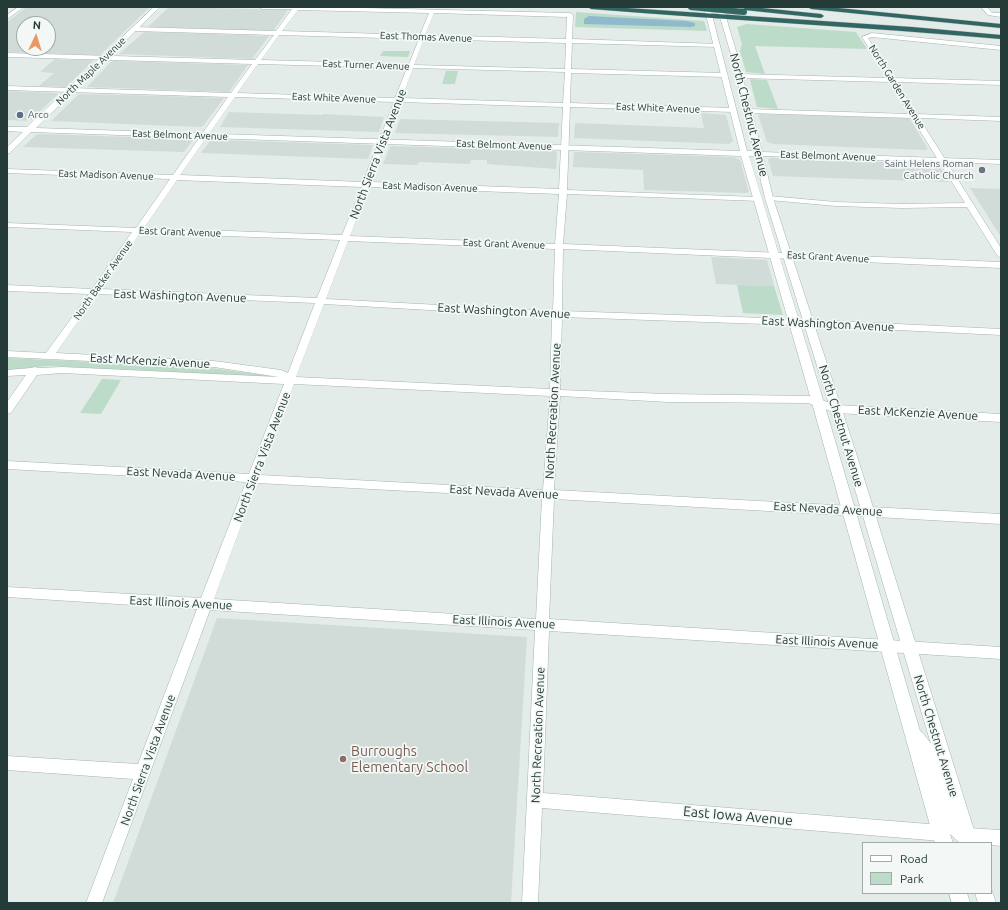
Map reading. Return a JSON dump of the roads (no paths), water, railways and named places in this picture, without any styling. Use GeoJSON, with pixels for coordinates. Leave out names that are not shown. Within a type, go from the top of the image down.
{"type":"FeatureCollection","features":[{"type":"Feature","properties":{"kind":"highway"},"geometry":{"type":"LineString","coordinates":[[591,7],[710,16],[722,11],[1001,37]]}},
{"type":"Feature","properties":{"kind":"highway"},"geometry":{"type":"LineString","coordinates":[[691,7],[740,9],[827,16]]}},
{"type":"Feature","properties":{"kind":"highway"},"geometry":{"type":"LineString","coordinates":[[810,7],[1001,26]]}},
{"type":"Feature","properties":{"kind":"highway"},"geometry":{"type":"LineString","coordinates":[[850,7],[1001,21]]}},
{"type":"Feature","properties":{"kind":"highway"},"geometry":{"type":"LineString","coordinates":[[740,9],[950,32]]}},
{"type":"Feature","properties":{"kind":"highway"},"geometry":{"type":"LineString","coordinates":[[904,9],[1001,21]]}},
{"type":"Feature","properties":{"kind":"highway"},"geometry":{"type":"LineString","coordinates":[[843,18],[1001,33]]}},
{"type":"Feature","properties":{"kind":"main road","name":"North Maple Avenue"},"geometry":{"type":"LineString","coordinates":[[7,151],[157,7]]}},
{"type":"Feature","properties":{"kind":"main road","name":"North Chestnut Avenue"},"geometry":{"type":"LineString","coordinates":[[707,7],[757,199],[818,403],[942,838]]}},
{"type":"Feature","properties":{"kind":"main road","name":"North Chestnut Avenue"},"geometry":{"type":"LineString","coordinates":[[722,11],[769,198],[868,511],[968,839]]}},
{"type":"Feature","properties":{"kind":"main road"},"geometry":{"type":"LineString","coordinates":[[725,75],[733,80],[738,99],[748,111]]}},
{"type":"Feature","properties":{"kind":"main road","name":"East Belmont Avenue"},"geometry":{"type":"LineString","coordinates":[[7,124],[32,127],[744,151],[941,157],[1001,157]]}},
{"type":"Feature","properties":{"kind":"main road","name":"East Belmont Avenue"},"geometry":{"type":"LineString","coordinates":[[7,129],[32,127]]}},
{"type":"Feature","properties":{"kind":"main road","name":"East Belmont Avenue"},"geometry":{"type":"LineString","coordinates":[[941,157],[1001,162]]}},
{"type":"Feature","properties":{"kind":"main road"},"geometry":{"type":"LineString","coordinates":[[912,733],[930,757],[952,825],[968,839]]}},
{"type":"Feature","properties":{"kind":"street"},"geometry":{"type":"LineString","coordinates":[[7,17],[21,7]]}},
{"type":"Feature","properties":{"kind":"street"},"geometry":{"type":"LineString","coordinates":[[262,7],[432,11]]}},
{"type":"Feature","properties":{"kind":"street"},"geometry":{"type":"LineString","coordinates":[[984,7],[990,14],[1001,15]]}},
{"type":"Feature","properties":{"kind":"street","name":"North Backer Avenue"},"geometry":{"type":"LineString","coordinates":[[49,356],[296,8]]}},
{"type":"Feature","properties":{"kind":"street","name":"North Recreation Avenue"},"geometry":{"type":"LineString","coordinates":[[432,11],[570,15],[563,192],[559,246],[555,393],[548,494],[530,903]]}},
{"type":"Feature","properties":{"kind":"street","name":"North Sierra Vista Avenue"},"geometry":{"type":"LineString","coordinates":[[94,903],[205,604],[432,11]]}},
{"type":"Feature","properties":{"kind":"street","name":"East Thomas Avenue"},"geometry":{"type":"LineString","coordinates":[[134,29],[717,45]]}},
{"type":"Feature","properties":{"kind":"street","name":"North Garden Avenue"},"geometry":{"type":"LineString","coordinates":[[1001,48],[866,36],[1001,255]]}},
{"type":"Feature","properties":{"kind":"street","name":"East Turner Avenue"},"geometry":{"type":"LineString","coordinates":[[7,55],[725,75]]}},
{"type":"Feature","properties":{"kind":"street"},"geometry":{"type":"LineString","coordinates":[[739,76],[1001,83]]}},
{"type":"Feature","properties":{"kind":"street","name":"East White Avenue"},"geometry":{"type":"LineString","coordinates":[[7,88],[733,110]]}},
{"type":"Feature","properties":{"kind":"street"},"geometry":{"type":"LineString","coordinates":[[748,111],[1001,119]]}},
{"type":"Feature","properties":{"kind":"street","name":"East Madison Avenue"},"geometry":{"type":"LineString","coordinates":[[7,171],[757,199]]}},
{"type":"Feature","properties":{"kind":"street"},"geometry":{"type":"LineString","coordinates":[[769,198],[836,204],[902,206],[969,205]]}},
{"type":"Feature","properties":{"kind":"street","name":"East Grant Avenue"},"geometry":{"type":"LineString","coordinates":[[7,225],[774,254],[1001,265]]}},
{"type":"Feature","properties":{"kind":"street","name":"East Washington Avenue"},"geometry":{"type":"LineString","coordinates":[[7,288],[558,314],[809,322],[1001,332]]}},
{"type":"Feature","properties":{"kind":"street","name":"East McKenzie Avenue"},"geometry":{"type":"LineString","coordinates":[[7,354],[214,364],[281,373],[291,380]]}},
{"type":"Feature","properties":{"kind":"street"},"geometry":{"type":"LineString","coordinates":[[7,373],[35,370]]}},
{"type":"Feature","properties":{"kind":"street"},"geometry":{"type":"LineString","coordinates":[[7,410],[35,370]]}},
{"type":"Feature","properties":{"kind":"street","name":"East McKenzie Avenue"},"geometry":{"type":"LineString","coordinates":[[35,370],[291,380],[668,398],[809,400],[836,408],[1001,418]]}},
{"type":"Feature","properties":{"kind":"street","name":"East Nevada Avenue"},"geometry":{"type":"LineString","coordinates":[[7,465],[1001,519]]}},
{"type":"Feature","properties":{"kind":"street","name":"East Illinois Avenue"},"geometry":{"type":"LineString","coordinates":[[7,592],[1001,653]]}},
{"type":"Feature","properties":{"kind":"street"},"geometry":{"type":"LineString","coordinates":[[7,763],[143,772]]}},
{"type":"Feature","properties":{"kind":"street","name":"East Iowa Avenue"},"geometry":{"type":"LineString","coordinates":[[535,800],[942,838]]}},
{"type":"Feature","properties":{"kind":"street"},"geometry":{"type":"LineString","coordinates":[[968,839],[1001,838]]}},
{"type":"Feature","properties":{"kind":"water"},"geometry":{"type":"Polygon","coordinates":[[[589,16],[686,21],[695,23],[695,26],[584,24],[584,19],[589,16]]]}},
{"type":"Feature","properties":{"kind":"place","name":"Arco"},"geometry":{"type":"Point","coordinates":[20,115]}},
{"type":"Feature","properties":{"kind":"place","name":"Saint Helens Roman Catholic Church"},"geometry":{"type":"Point","coordinates":[982,170]}},
{"type":"Feature","properties":{"kind":"place","name":"Burroughs Elementary School"},"geometry":{"type":"Point","coordinates":[343,759]}}]}
